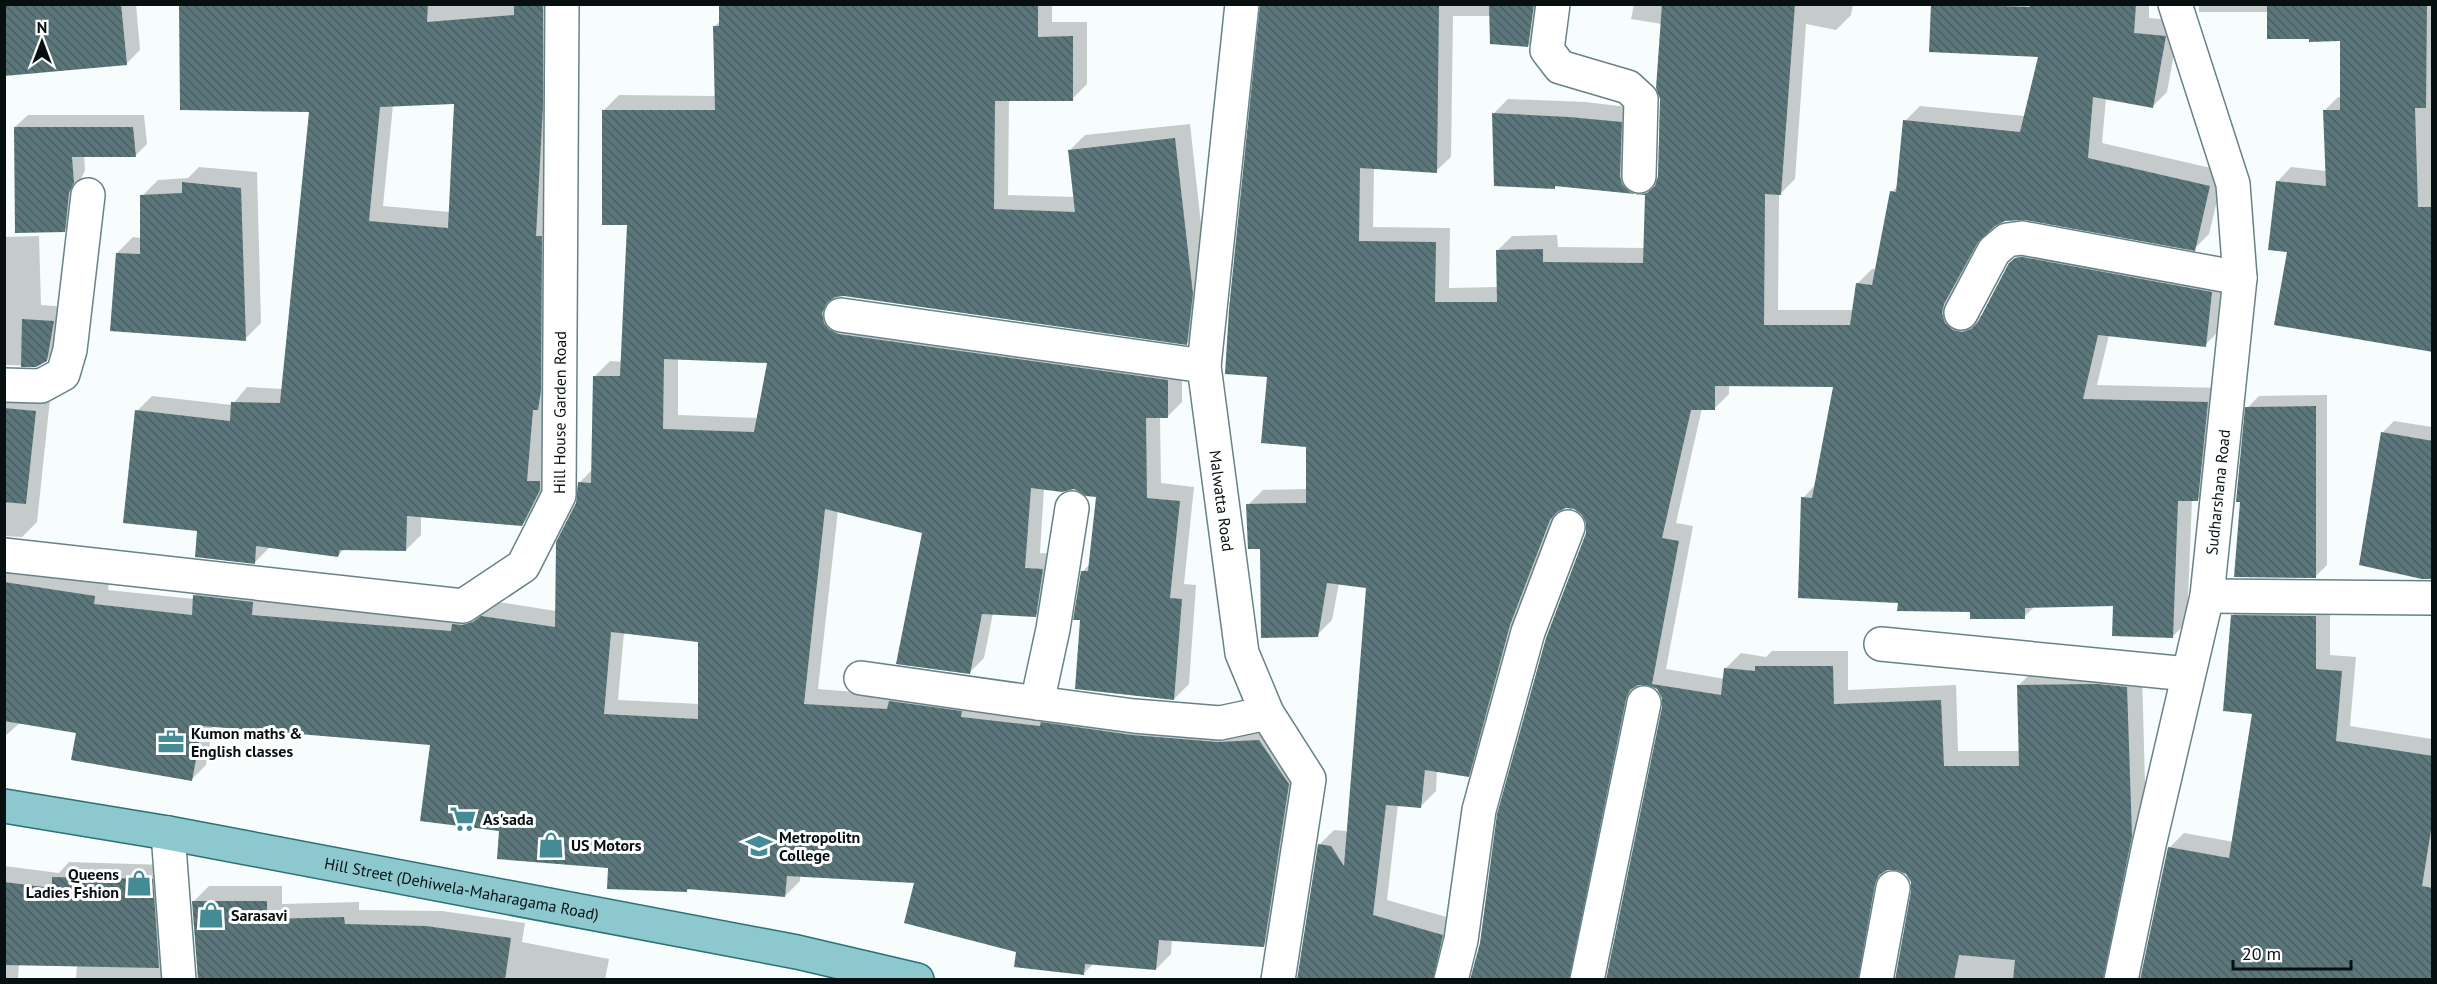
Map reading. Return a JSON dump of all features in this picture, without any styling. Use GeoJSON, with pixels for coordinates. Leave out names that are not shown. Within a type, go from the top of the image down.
{"type":"FeatureCollection","features":[{"type":"Feature","properties":{"kind":"main road","name":"Hill Street (Dehiwela-Maharagama Road)"},"geometry":{"type":"LineString","coordinates":[[4,807],[168,833],[797,952],[905,978]]}},
{"type":"Feature","properties":{"kind":"street","name":"Hill House Garden Road"},"geometry":{"type":"LineString","coordinates":[[4,555],[463,606],[523,566],[559,495],[562,4]]}},
{"type":"Feature","properties":{"kind":"street","name":"Malwatta Road"},"geometry":{"type":"LineString","coordinates":[[1242,4],[1204,366],[1242,653],[1267,713],[1309,779],[1278,980]]}},
{"type":"Feature","properties":{"kind":"street"},"geometry":{"type":"LineString","coordinates":[[1553,4],[1547,50],[1560,67],[1628,87],[1641,99],[1639,176]]}},
{"type":"Feature","properties":{"kind":"street","name":"Sudharshana Road"},"geometry":{"type":"LineString","coordinates":[[2121,980],[2149,845],[2207,597],[2240,278],[2233,184],[2175,4]]}},
{"type":"Feature","properties":{"kind":"street"},"geometry":{"type":"LineString","coordinates":[[4,385],[41,386],[63,374],[70,350],[88,195]]}},
{"type":"Feature","properties":{"kind":"street"},"geometry":{"type":"LineString","coordinates":[[1961,313],[1994,251],[2007,240],[2022,238],[2240,278]]}},
{"type":"Feature","properties":{"kind":"street"},"geometry":{"type":"LineString","coordinates":[[841,315],[1204,366]]}},
{"type":"Feature","properties":{"kind":"street"},"geometry":{"type":"LineString","coordinates":[[1037,703],[1053,629],[1072,508]]}},
{"type":"Feature","properties":{"kind":"street"},"geometry":{"type":"LineString","coordinates":[[1451,980],[1461,940],[1479,810],[1528,632],[1568,527]]}},
{"type":"Feature","properties":{"kind":"street"},"geometry":{"type":"LineString","coordinates":[[2207,597],[2433,598]]}},
{"type":"Feature","properties":{"kind":"street"},"geometry":{"type":"LineString","coordinates":[[1881,644],[2188,674]]}},
{"type":"Feature","properties":{"kind":"street"},"geometry":{"type":"LineString","coordinates":[[861,678],[1134,716],[1220,723],[1267,713]]}},
{"type":"Feature","properties":{"kind":"street"},"geometry":{"type":"LineString","coordinates":[[1587,980],[1644,703]]}},
{"type":"Feature","properties":{"kind":"street"},"geometry":{"type":"LineString","coordinates":[[168,833],[179,980]]}},
{"type":"Feature","properties":{"kind":"street"},"geometry":{"type":"LineString","coordinates":[[1876,980],[1893,888]]}},
{"type":"Feature","properties":{"kind":"building"},"geometry":{"type":"Polygon","coordinates":[[[4,4],[121,4],[127,65],[4,76],[4,4]]]}},
{"type":"Feature","properties":{"kind":"building"},"geometry":{"type":"Polygon","coordinates":[[[179,4],[428,4],[427,22],[514,15],[514,6],[543,6],[543,106],[536,236],[542,236],[541,391],[538,410],[533,410],[527,481],[540,481],[540,490],[522,526],[407,516],[406,551],[340,550],[338,557],[256,546],[255,564],[195,557],[197,531],[123,523],[135,410],[230,421],[231,402],[280,403],[309,112],[180,110],[179,4]],[[454,104],[380,107],[369,221],[448,228],[454,104]]]}},
{"type":"Feature","properties":{"kind":"building"},"geometry":{"type":"Polygon","coordinates":[[[719,4],[1038,4],[1038,37],[1073,36],[1073,101],[995,101],[994,209],[1075,212],[1068,150],[1175,138],[1193,294],[1187,345],[844,296],[835,297],[827,303],[822,313],[824,323],[838,334],[1168,380],[1168,418],[1146,418],[1147,498],[1180,501],[1170,598],[1182,599],[1174,700],[1075,689],[1080,620],[1073,620],[1081,571],[1088,571],[1096,497],[1086,496],[1074,489],[1062,492],[1031,488],[1025,568],[1043,569],[1036,617],[982,614],[970,674],[896,664],[922,533],[825,509],[804,704],[887,709],[889,701],[962,711],[961,717],[1040,726],[1041,722],[1132,735],[1218,742],[1259,740],[1289,784],[1264,947],[1159,940],[1156,970],[1085,964],[1084,975],[1014,967],[1016,952],[904,923],[914,883],[787,876],[785,897],[687,889],[687,892],[607,889],[608,868],[497,859],[499,831],[420,821],[430,745],[202,726],[192,781],[71,760],[76,733],[4,721],[4,582],[95,596],[94,604],[192,615],[193,595],[253,602],[252,615],[451,631],[452,624],[462,625],[473,622],[481,616],[555,627],[556,542],[576,503],[578,482],[591,483],[593,376],[620,376],[627,225],[602,225],[602,110],[715,110],[713,26],[719,26],[719,4]],[[664,359],[663,429],[754,432],[767,363],[664,359]],[[611,632],[604,714],[698,719],[698,642],[611,632]]]}},
{"type":"Feature","properties":{"kind":"building"},"geometry":{"type":"Polygon","coordinates":[[[1260,4],[1439,4],[1437,173],[1360,168],[1359,241],[1436,242],[1435,302],[1497,302],[1496,250],[1543,249],[1543,262],[1643,263],[1645,195],[1640,195],[1647,193],[1655,186],[1658,176],[1660,99],[1656,88],[1662,4],[1795,4],[1781,195],[1765,194],[1764,325],[1850,325],[1856,283],[1872,285],[1890,191],[1896,192],[1903,120],[2020,132],[2038,57],[1929,52],[1931,4],[2030,7],[2030,4],[2136,4],[2134,33],[2166,36],[2153,108],[2093,97],[2088,158],[2210,186],[2195,251],[2025,220],[2005,221],[1995,226],[1978,242],[1944,304],[1942,313],[1945,323],[1953,330],[1962,332],[1971,329],[1978,322],[2009,263],[2015,258],[2022,257],[2212,292],[2206,347],[2098,335],[2083,399],[2208,402],[2198,501],[2178,501],[2173,638],[2112,636],[2113,606],[2025,608],[2025,619],[1970,619],[1970,612],[1897,611],[1898,603],[1798,598],[1801,497],[1812,498],[1833,387],[1715,386],[1715,410],[1691,410],[1662,538],[1679,541],[1652,684],[1721,695],[1724,668],[1755,671],[1755,666],[1833,666],[1834,704],[1941,700],[1944,766],[2019,766],[2017,685],[2097,684],[2127,687],[2132,836],[2103,980],[2013,980],[2015,960],[1959,955],[1954,980],[1895,980],[1911,882],[1906,874],[1896,870],[1887,870],[1879,875],[1875,884],[1858,980],[1606,980],[1662,707],[1662,698],[1657,689],[1647,685],[1638,685],[1630,690],[1626,699],[1569,980],[1470,980],[1480,943],[1497,814],[1546,638],[1586,533],[1586,523],[1582,515],[1574,509],[1566,508],[1557,512],[1550,520],[1510,625],[1469,777],[1425,770],[1421,808],[1386,805],[1373,915],[1443,935],[1433,980],[1297,980],[1318,844],[1331,846],[1344,866],[1366,588],[1327,583],[1318,637],[1261,638],[1260,549],[1248,549],[1246,504],[1306,503],[1306,447],[1261,443],[1267,377],[1225,374],[1229,309],[1260,4]]]}},
{"type":"Feature","properties":{"kind":"building"},"geometry":{"type":"Polygon","coordinates":[[[1489,4],[1534,4],[1528,47],[1490,44],[1489,4]]]}},
{"type":"Feature","properties":{"kind":"building"},"geometry":{"type":"Polygon","coordinates":[[[2267,4],[2427,4],[2426,108],[2415,108],[2418,207],[2433,207],[2433,352],[2274,325],[2287,252],[2268,250],[2276,181],[2326,186],[2323,110],[2340,110],[2340,41],[2309,42],[2309,39],[2267,39],[2267,4]]]}},
{"type":"Feature","properties":{"kind":"building"},"geometry":{"type":"Polygon","coordinates":[[[1492,113],[1622,122],[1620,176],[1622,184],[1635,194],[1555,186],[1555,189],[1494,186],[1492,113]]]}},
{"type":"Feature","properties":{"kind":"building"},"geometry":{"type":"Polygon","coordinates":[[[14,127],[133,127],[136,157],[72,157],[74,183],[69,193],[65,232],[15,233],[14,127]]]}},
{"type":"Feature","properties":{"kind":"building"},"geometry":{"type":"Polygon","coordinates":[[[182,182],[241,188],[246,341],[110,331],[116,253],[140,254],[140,195],[182,193],[182,182]]]}},
{"type":"Feature","properties":{"kind":"building"},"geometry":{"type":"Polygon","coordinates":[[[22,319],[54,321],[47,361],[36,367],[21,367],[22,319]]]}},
{"type":"Feature","properties":{"kind":"building"},"geometry":{"type":"Polygon","coordinates":[[[2316,406],[2316,578],[2234,577],[2240,502],[2236,502],[2245,407],[2316,406]]]}},
{"type":"Feature","properties":{"kind":"building"},"geometry":{"type":"Polygon","coordinates":[[[4,408],[36,411],[26,504],[4,502],[4,408]]]}},
{"type":"Feature","properties":{"kind":"building"},"geometry":{"type":"Polygon","coordinates":[[[2381,432],[2433,441],[2433,579],[2422,579],[2359,565],[2381,432]]]}},
{"type":"Feature","properties":{"kind":"building"},"geometry":{"type":"Polygon","coordinates":[[[2231,615],[2316,616],[2316,669],[2342,671],[2336,741],[2433,756],[2433,818],[2422,886],[2433,888],[2433,980],[2140,980],[2168,847],[2229,858],[2252,714],[2223,711],[2231,615]]]}},
{"type":"Feature","properties":{"kind":"building"},"geometry":{"type":"Polygon","coordinates":[[[52,877],[153,879],[159,968],[4,965],[4,882],[52,888],[52,877]]]}},
{"type":"Feature","properties":{"kind":"building"},"geometry":{"type":"Polygon","coordinates":[[[192,901],[267,901],[267,919],[344,917],[345,924],[426,926],[511,938],[505,980],[198,980],[192,901]]]}},
{"type":"Feature","properties":{"kind":"place","name":"Kumon maths & English classes"},"geometry":{"type":"Point","coordinates":[171,742]}},
{"type":"Feature","properties":{"kind":"place","name":"As'sada"},"geometry":{"type":"Point","coordinates":[463,819]}},
{"type":"Feature","properties":{"kind":"place","name":"US Motors"},"geometry":{"type":"Point","coordinates":[551,845]}},
{"type":"Feature","properties":{"kind":"place","name":"Metropolitn College"},"geometry":{"type":"Point","coordinates":[759,846]}},
{"type":"Feature","properties":{"kind":"place","name":"Queens Ladies Fshion"},"geometry":{"type":"Point","coordinates":[139,883]}},
{"type":"Feature","properties":{"kind":"place","name":"Sarasavi"},"geometry":{"type":"Point","coordinates":[211,915]}}]}
